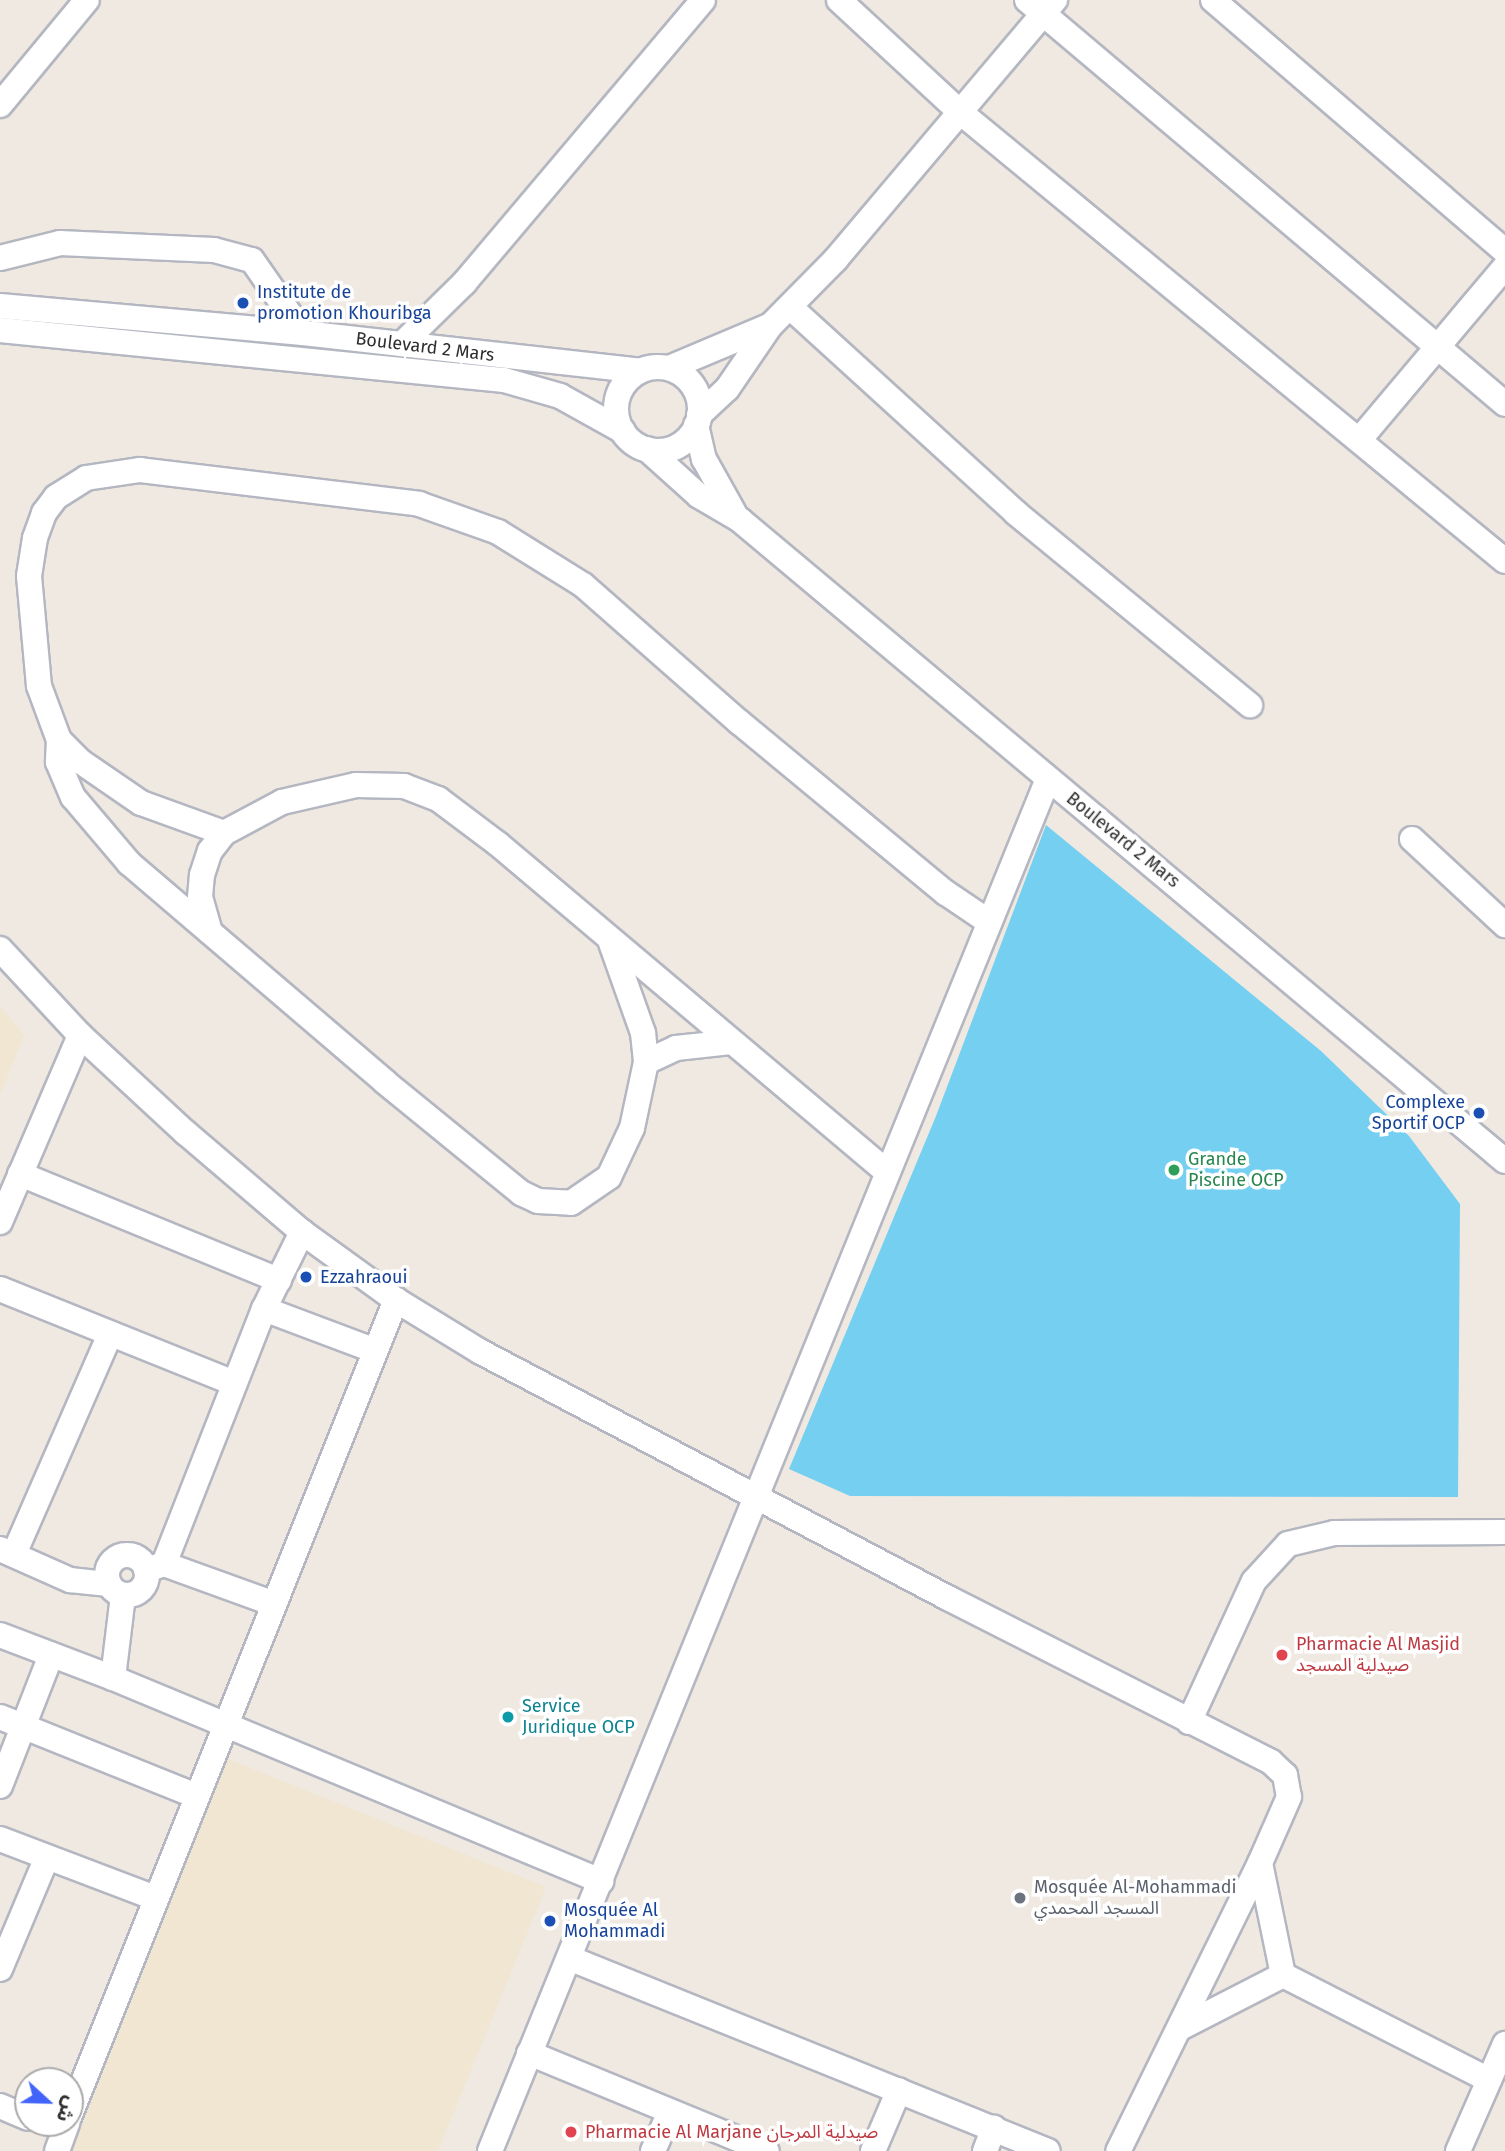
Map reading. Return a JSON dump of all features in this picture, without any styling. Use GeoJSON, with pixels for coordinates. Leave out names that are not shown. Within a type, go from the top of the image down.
{"type":"FeatureCollection","features":[{"type":"Feature","properties":{"kind":"street"},"geometry":{"type":"LineString","coordinates":[[0,105],[86,0]]}},
{"type":"Feature","properties":{"kind":"street"},"geometry":{"type":"LineString","coordinates":[[839,0],[960,112],[1505,561]]}},
{"type":"Feature","properties":{"kind":"street"},"geometry":{"type":"LineString","coordinates":[[1213,0],[1505,251]]}},
{"type":"Feature","properties":{"kind":"street"},"geometry":{"type":"LineString","coordinates":[[402,344],[464,283],[699,1]]}},
{"type":"Feature","properties":{"kind":"street"},"geometry":{"type":"LineString","coordinates":[[647,449],[676,446],[727,388],[770,326],[790,307],[960,112],[1041,5],[1505,404]]}},
{"type":"Feature","properties":{"kind":"street"},"geometry":{"type":"LineString","coordinates":[[0,258],[60,243],[214,250],[252,260],[303,333]]}},
{"type":"Feature","properties":{"kind":"street"},"geometry":{"type":"LineString","coordinates":[[1360,439],[1505,267]]}},
{"type":"Feature","properties":{"kind":"street","name":"Boulevard 2 Mars"},"geometry":{"type":"LineString","coordinates":[[0,306],[303,333],[640,371]]}},
{"type":"Feature","properties":{"kind":"street"},"geometry":{"type":"LineString","coordinates":[[790,307],[1016,513],[1250,705]]}},
{"type":"Feature","properties":{"kind":"street"},"geometry":{"type":"LineString","coordinates":[[740,520],[690,489],[623,431],[617,402],[625,384],[640,371],[669,368],[770,326]]}},
{"type":"Feature","properties":{"kind":"street","name":"Boulevard 2 Mars"},"geometry":{"type":"LineString","coordinates":[[0,330],[504,380],[560,396],[623,431]]}},
{"type":"Feature","properties":{"kind":"street"},"geometry":{"type":"LineString","coordinates":[[669,368],[693,386],[704,459],[719,492],[740,520]]}},
{"type":"Feature","properties":{"kind":"street"},"geometry":{"type":"LineString","coordinates":[[611,943],[643,1033],[646,1062],[632,1128],[610,1177],[571,1203],[538,1201],[502,1178],[211,934],[129,863],[85,813],[63,780],[59,740],[39,686],[29,576],[34,538],[44,513],[69,487],[108,472],[140,470],[419,504],[498,532],[583,585],[770,748],[946,893],[989,922]]}},
{"type":"Feature","properties":{"kind":"street","name":"Boulevard 2 Mars"},"geometry":{"type":"LineString","coordinates":[[740,520],[1505,1161]]}},
{"type":"Feature","properties":{"kind":"street"},"geometry":{"type":"LineString","coordinates":[[59,740],[127,796],[169,816],[224,833]]}},
{"type":"Feature","properties":{"kind":"street"},"geometry":{"type":"LineString","coordinates":[[490,2151],[1048,779]]}},
{"type":"Feature","properties":{"kind":"street"},"geometry":{"type":"LineString","coordinates":[[211,934],[200,897],[202,875],[210,851],[224,833],[282,802],[356,785],[404,786],[458,810],[611,943],[887,1172]]}},
{"type":"Feature","properties":{"kind":"street"},"geometry":{"type":"LineString","coordinates":[[1412,839],[1505,925]]}},
{"type":"Feature","properties":{"kind":"street"},"geometry":{"type":"LineString","coordinates":[[0,948],[80,1035],[302,1232],[396,1300],[481,1352],[1189,1722],[1271,1762],[1285,1775],[1289,1797],[1260,1863],[1118,2151]]}},
{"type":"Feature","properties":{"kind":"street"},"geometry":{"type":"LineString","coordinates":[[0,1222],[80,1035]]}},
{"type":"Feature","properties":{"kind":"street"},"geometry":{"type":"LineString","coordinates":[[646,1062],[676,1048],[732,1042]]}},
{"type":"Feature","properties":{"kind":"street"},"geometry":{"type":"LineString","coordinates":[[20,1174],[279,1280]]}},
{"type":"Feature","properties":{"kind":"street"},"geometry":{"type":"LineString","coordinates":[[110,1334],[7,1551],[70,1580],[116,1589],[141,1589],[155,1567],[264,1309],[302,1232]]}},
{"type":"Feature","properties":{"kind":"street"},"geometry":{"type":"LineString","coordinates":[[0,1289],[234,1383]]}},
{"type":"Feature","properties":{"kind":"street"},"geometry":{"type":"LineString","coordinates":[[84,2082],[272,1603],[373,1350],[396,1300]]}},
{"type":"Feature","properties":{"kind":"street"},"geometry":{"type":"LineString","coordinates":[[264,1309],[373,1350]]}},
{"type":"Feature","properties":{"kind":"street"},"geometry":{"type":"LineString","coordinates":[[1189,1722],[1254,1581],[1288,1544],[1334,1533],[1505,1532]]}},
{"type":"Feature","properties":{"kind":"street"},"geometry":{"type":"LineString","coordinates":[[113,1678],[116,1589],[108,1569],[122,1556],[137,1558],[155,1567],[272,1603]]}},
{"type":"Feature","properties":{"kind":"street"},"geometry":{"type":"LineString","coordinates":[[0,1636],[113,1678],[600,1881]]}},
{"type":"Feature","properties":{"kind":"street"},"geometry":{"type":"LineString","coordinates":[[0,1786],[51,1655]]}},
{"type":"Feature","properties":{"kind":"street"},"geometry":{"type":"LineString","coordinates":[[0,1717],[197,1796]]}},
{"type":"Feature","properties":{"kind":"street"},"geometry":{"type":"LineString","coordinates":[[0,1839],[155,1898]]}},
{"type":"Feature","properties":{"kind":"street"},"geometry":{"type":"LineString","coordinates":[[0,1969],[47,1857]]}},
{"type":"Feature","properties":{"kind":"street"},"geometry":{"type":"LineString","coordinates":[[1260,1863],[1283,1975]]}},
{"type":"Feature","properties":{"kind":"street"},"geometry":{"type":"LineString","coordinates":[[569,1958],[1048,2151]]}},
{"type":"Feature","properties":{"kind":"street"},"geometry":{"type":"LineString","coordinates":[[1180,2028],[1283,1975]]}},
{"type":"Feature","properties":{"kind":"street"},"geometry":{"type":"LineString","coordinates":[[1283,1975],[1489,2080]]}},
{"type":"Feature","properties":{"kind":"street"},"geometry":{"type":"LineString","coordinates":[[1458,2151],[1505,2044]]}},
{"type":"Feature","properties":{"kind":"street"},"geometry":{"type":"LineString","coordinates":[[529,2053],[669,2114],[726,2144],[767,2151]]}},
{"type":"Feature","properties":{"kind":"street"},"geometry":{"type":"LineString","coordinates":[[873,2151],[899,2090]]}},
{"type":"Feature","properties":{"kind":"street"},"geometry":{"type":"LineString","coordinates":[[653,2151],[669,2114]]}},
{"type":"Feature","properties":{"kind":"street"},"geometry":{"type":"LineString","coordinates":[[985,2151],[994,2128]]}},
{"type":"Feature","properties":{"kind":"shaded area"},"geometry":{"type":"Polygon","coordinates":[[[0,1006],[24,1035],[0,1095],[0,1006]]]}},
{"type":"Feature","properties":{"kind":"shaded area"},"geometry":{"type":"Polygon","coordinates":[[[228,1759],[546,1887],[438,2151],[72,2151],[78,2137],[84,2137],[84,2121],[228,1759]]]}},
{"type":"Feature","properties":{"kind":"water","name":"Grande Piscine OCP"},"geometry":{"type":"Polygon","coordinates":[[[1046,825],[1321,1051],[1409,1136],[1460,1204],[1458,1497],[850,1496],[789,1469],[936,1116],[1046,825]]]}},
{"type":"Feature","properties":{"kind":"place","name":"Institute de promotion Khouribga"},"geometry":{"type":"Point","coordinates":[243,303]}},
{"type":"Feature","properties":{"kind":"place","name":"Complexe Sportif OCP"},"geometry":{"type":"Point","coordinates":[1479,1113]}},
{"type":"Feature","properties":{"kind":"place","name":"Grande Piscine OCP"},"geometry":{"type":"Point","coordinates":[1174,1170]}},
{"type":"Feature","properties":{"kind":"place","name":"Ezzahraoui"},"geometry":{"type":"Point","coordinates":[306,1277]}},
{"type":"Feature","properties":{"kind":"place","name":"Pharmacie Al Masjid صيدلية المسجد"},"geometry":{"type":"Point","coordinates":[1282,1655]}},
{"type":"Feature","properties":{"kind":"place","name":"Service Juridique OCP"},"geometry":{"type":"Point","coordinates":[508,1717]}},
{"type":"Feature","properties":{"kind":"place","name":"Mosquée Al-Mohammadi المسجد المحمدي"},"geometry":{"type":"Point","coordinates":[1020,1898]}},
{"type":"Feature","properties":{"kind":"place","name":"Mosquée Al Mohammadi"},"geometry":{"type":"Point","coordinates":[550,1921]}},
{"type":"Feature","properties":{"kind":"place","name":"Pharmacie Al Marjane صيدلية المرجان"},"geometry":{"type":"Point","coordinates":[571,2132]}}]}
